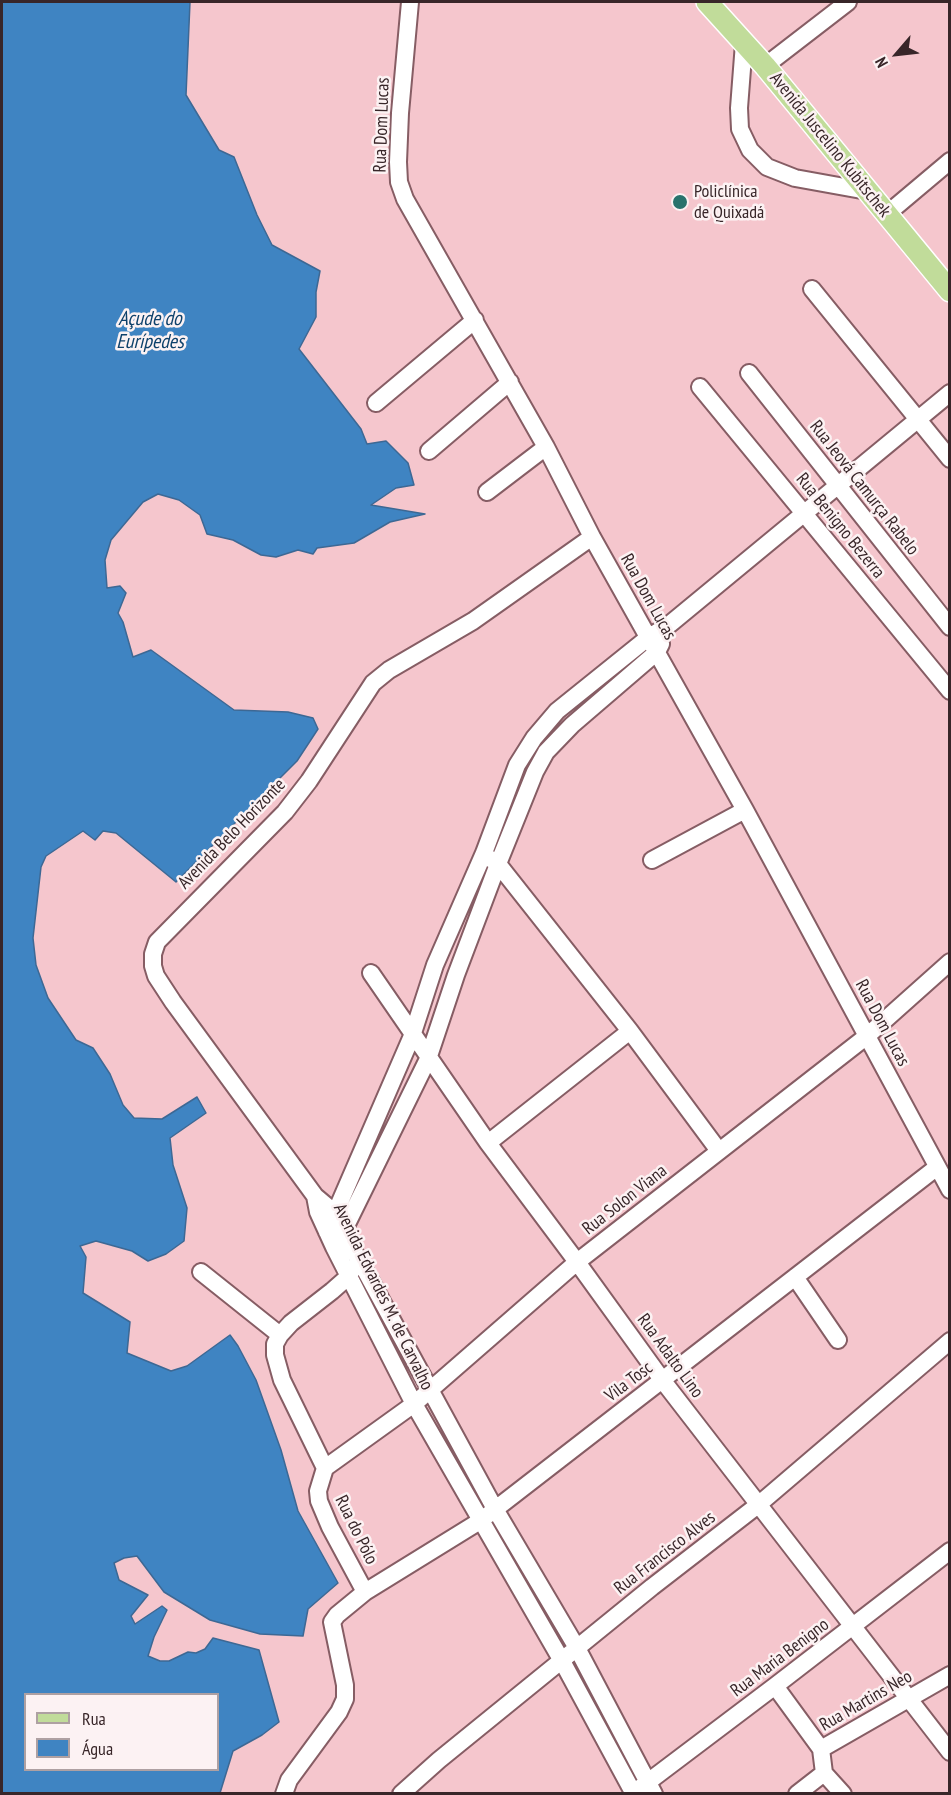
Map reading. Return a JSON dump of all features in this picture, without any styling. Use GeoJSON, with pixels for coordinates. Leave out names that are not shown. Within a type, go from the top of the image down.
{"type":"FeatureCollection","features":[{"type":"Feature","properties":{"kind":"main road","name":"Avenida Juscelino Kubitschek"},"geometry":{"type":"LineString","coordinates":[[707,2],[765,66],[950,291]]}},
{"type":"Feature","properties":{"kind":"street","name":"Rua Dom Lucas"},"geometry":{"type":"LineString","coordinates":[[410,2],[398,162],[399,182],[405,199],[546,447],[592,537],[745,810],[936,1168],[950,1190]]}},
{"type":"Feature","properties":{"kind":"street"},"geometry":{"type":"LineString","coordinates":[[765,66],[848,2]]}},
{"type":"Feature","properties":{"kind":"street"},"geometry":{"type":"LineString","coordinates":[[744,43],[740,85],[740,129],[750,150],[767,167],[795,178],[867,191]]}},
{"type":"Feature","properties":{"kind":"street"},"geometry":{"type":"LineString","coordinates":[[886,214],[950,161]]}},
{"type":"Feature","properties":{"kind":"street"},"geometry":{"type":"LineString","coordinates":[[812,289],[950,459]]}},
{"type":"Feature","properties":{"kind":"street"},"geometry":{"type":"LineString","coordinates":[[376,402],[475,320]]}},
{"type":"Feature","properties":{"kind":"street","name":"Rua Jeová Camurça Rabelo"},"geometry":{"type":"LineString","coordinates":[[749,373],[950,627]]}},
{"type":"Feature","properties":{"kind":"street"},"geometry":{"type":"LineString","coordinates":[[429,451],[510,382]]}},
{"type":"Feature","properties":{"kind":"street","name":"Rua Benigno Bezerra"},"geometry":{"type":"LineString","coordinates":[[700,387],[950,691]]}},
{"type":"Feature","properties":{"kind":"street"},"geometry":{"type":"LineString","coordinates":[[334,1227],[339,1199],[412,1036],[435,965],[546,752],[670,624],[950,393]]}},
{"type":"Feature","properties":{"kind":"street"},"geometry":{"type":"LineString","coordinates":[[487,492],[546,447]]}},
{"type":"Feature","properties":{"kind":"street","name":"Avenida Belo Horizonte"},"geometry":{"type":"LineString","coordinates":[[315,1196],[156,976],[153,954],[157,942],[285,812],[309,781],[373,683],[389,670],[473,621],[592,537]]}},
{"type":"Feature","properties":{"kind":"street"},"geometry":{"type":"LineString","coordinates":[[334,1227],[428,1059],[491,859],[516,765],[534,738],[557,711],[653,644]]}},
{"type":"Feature","properties":{"kind":"street"},"geometry":{"type":"LineString","coordinates":[[534,738],[546,752]]}},
{"type":"Feature","properties":{"kind":"street"},"geometry":{"type":"LineString","coordinates":[[652,860],[745,810]]}},
{"type":"Feature","properties":{"kind":"street"},"geometry":{"type":"LineString","coordinates":[[491,859],[630,1030],[719,1151]]}},
{"type":"Feature","properties":{"kind":"street"},"geometry":{"type":"LineString","coordinates":[[435,965],[456,975]]}},
{"type":"Feature","properties":{"kind":"street","name":"Rua Solon Viana"},"geometry":{"type":"LineString","coordinates":[[325,1468],[414,1404],[577,1262],[867,1036],[947,969]]}},
{"type":"Feature","properties":{"kind":"street","name":"Rua Adalto Lino"},"geometry":{"type":"LineString","coordinates":[[371,973],[412,1036],[488,1143],[663,1381],[950,1752]]}},
{"type":"Feature","properties":{"kind":"street"},"geometry":{"type":"LineString","coordinates":[[488,1143],[630,1030]]}},
{"type":"Feature","properties":{"kind":"street","name":"Vila Tosc"},"geometry":{"type":"LineString","coordinates":[[365,1592],[480,1521],[936,1168]]}},
{"type":"Feature","properties":{"kind":"street","name":"Avenida Edvardes M. de Carvalho"},"geometry":{"type":"LineString","coordinates":[[315,1196],[328,1207],[334,1227],[334,1247],[414,1404],[562,1661],[633,1793]]}},
{"type":"Feature","properties":{"kind":"street","name":"Avenida Edvardes M. de Carvalho"},"geometry":{"type":"LineString","coordinates":[[334,1227],[359,1260],[495,1509],[577,1648],[651,1787]]}},
{"type":"Feature","properties":{"kind":"street"},"geometry":{"type":"LineString","coordinates":[[325,1468],[277,1366],[275,1344],[291,1323],[349,1276],[359,1260]]}},
{"type":"Feature","properties":{"kind":"street"},"geometry":{"type":"LineString","coordinates":[[201,1272],[280,1335]]}},
{"type":"Feature","properties":{"kind":"street"},"geometry":{"type":"LineString","coordinates":[[795,1277],[838,1340]]}},
{"type":"Feature","properties":{"kind":"street","name":"Rua Francisco Alves"},"geometry":{"type":"LineString","coordinates":[[401,1794],[439,1760],[577,1648],[758,1505],[950,1341]]}},
{"type":"Feature","properties":{"kind":"street","name":"Rua do Pólo"},"geometry":{"type":"LineString","coordinates":[[284,1794],[289,1780],[339,1712],[345,1699],[345,1684],[332,1622],[365,1592],[330,1527],[319,1501],[318,1491],[325,1468]]}},
{"type":"Feature","properties":{"kind":"street","name":"Rua Maria Benigno"},"geometry":{"type":"LineString","coordinates":[[633,1793],[651,1787],[775,1686],[950,1551]]}},
{"type":"Feature","properties":{"kind":"street","name":"Rua Martins Neo"},"geometry":{"type":"LineString","coordinates":[[824,1773],[820,1749],[950,1675]]}},
{"type":"Feature","properties":{"kind":"street"},"geometry":{"type":"LineString","coordinates":[[775,1686],[820,1749]]}},
{"type":"Feature","properties":{"kind":"street"},"geometry":{"type":"LineString","coordinates":[[797,1794],[824,1773],[843,1794]]}},
{"type":"Feature","properties":{"kind":"water","name":"Açude do Eurípedes"},"geometry":{"type":"Polygon","coordinates":[[[2,2],[190,2],[186,95],[219,150],[234,157],[257,215],[272,245],[320,271],[316,292],[316,317],[299,349],[361,429],[367,444],[386,441],[408,463],[414,485],[396,488],[371,505],[425,514],[390,522],[354,543],[317,548],[313,554],[298,550],[276,557],[261,555],[233,540],[207,534],[200,515],[179,500],[158,494],[143,502],[111,540],[105,560],[107,588],[120,586],[126,593],[118,613],[123,622],[133,657],[151,650],[234,710],[288,712],[313,718],[318,729],[297,761],[176,882],[116,833],[103,831],[95,840],[83,831],[46,856],[41,867],[33,938],[36,965],[48,998],[76,1040],[93,1048],[110,1074],[123,1105],[134,1118],[162,1119],[197,1097],[206,1113],[170,1138],[173,1165],[187,1208],[184,1241],[166,1254],[148,1261],[132,1251],[96,1241],[80,1246],[86,1257],[83,1293],[130,1322],[127,1353],[171,1371],[187,1366],[230,1335],[256,1380],[281,1450],[298,1511],[338,1583],[308,1609],[303,1636],[260,1634],[210,1620],[164,1592],[137,1556],[124,1558],[114,1563],[119,1580],[148,1595],[131,1616],[135,1624],[162,1606],[167,1610],[148,1656],[160,1661],[169,1661],[188,1652],[196,1653],[205,1649],[213,1638],[259,1650],[279,1722],[262,1735],[233,1751],[220,1793],[2,1793],[2,2]]]}},
{"type":"Feature","properties":{"kind":"place","name":"Policlínica de Quixadá"},"geometry":{"type":"Point","coordinates":[680,202]}}]}
